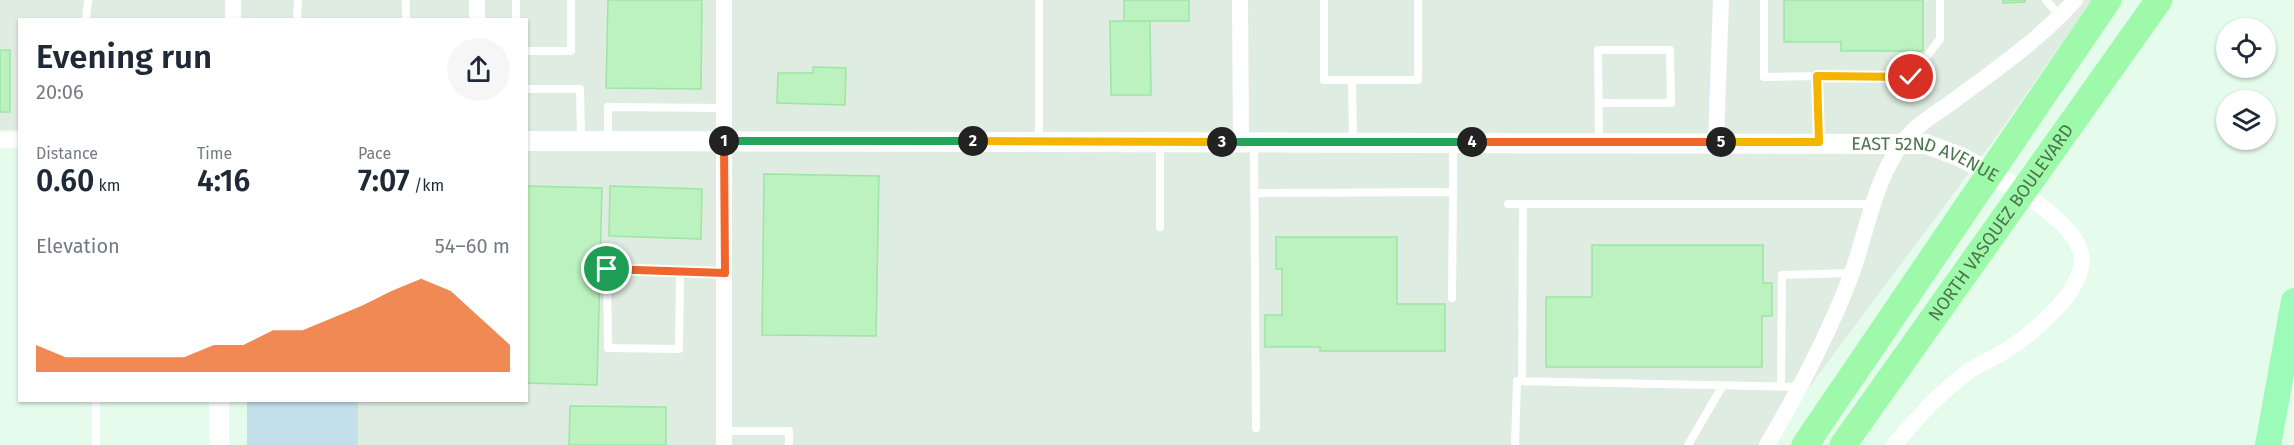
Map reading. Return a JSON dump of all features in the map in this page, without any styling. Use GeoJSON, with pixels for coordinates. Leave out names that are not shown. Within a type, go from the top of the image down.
{"type":"FeatureCollection","features":[{"type":"Feature","properties":{"kind":"highway","name":"NORTH VASQUEZ BOULEVARD"},"geometry":{"type":"LineString","coordinates":[[1805,445],[2108,0]]}},
{"type":"Feature","properties":{"kind":"highway","name":"NORTH VASQUEZ BOULEVARD"},"geometry":{"type":"LineString","coordinates":[[1843,445],[2159,0]]}},
{"type":"Feature","properties":{"kind":"main road"},"geometry":{"type":"LineString","coordinates":[[2268,445],[2294,301]]}},
{"type":"Feature","properties":{"kind":"street"},"geometry":{"type":"LineString","coordinates":[[233,0],[233,18]]}},
{"type":"Feature","properties":{"kind":"street"},"geometry":{"type":"LineString","coordinates":[[477,0],[477,18]]}},
{"type":"Feature","properties":{"kind":"street"},"geometry":{"type":"LineString","coordinates":[[724,0],[724,438]]}},
{"type":"Feature","properties":{"kind":"street"},"geometry":{"type":"LineString","coordinates":[[1240,0],[1247,142]]}},
{"type":"Feature","properties":{"kind":"street"},"geometry":{"type":"LineString","coordinates":[[1716,142],[1721,0]]}},
{"type":"Feature","properties":{"kind":"street"},"geometry":{"type":"LineString","coordinates":[[1767,445],[1802,387],[1852,273],[1888,167],[1901,143],[1923,121],[1970,89],[2060,17],[2075,0]]}},
{"type":"Feature","properties":{"kind":"street"},"geometry":{"type":"LineString","coordinates":[[0,140],[18,140]]}},
{"type":"Feature","properties":{"kind":"street","name":"EAST 52ND AVENUE"},"geometry":{"type":"LineString","coordinates":[[528,141],[1901,143],[1943,148],[1991,172],[2024,192]]}},
{"type":"Feature","properties":{"kind":"street"},"geometry":{"type":"LineString","coordinates":[[1894,445],[1928,405],[1969,372],[2013,346],[2054,308],[2077,282],[2081,262],[2074,236],[2024,192]]}},
{"type":"Feature","properties":{"kind":"street"},"geometry":{"type":"LineString","coordinates":[[219,402],[219,445]]}},
{"type":"Feature","properties":{"kind":"lane"},"geometry":{"type":"LineString","coordinates":[[86,18],[88,0]]}},
{"type":"Feature","properties":{"kind":"lane"},"geometry":{"type":"LineString","coordinates":[[297,18],[298,0]]}},
{"type":"Feature","properties":{"kind":"lane"},"geometry":{"type":"LineString","coordinates":[[406,0],[406,18]]}},
{"type":"Feature","properties":{"kind":"lane"},"geometry":{"type":"LineString","coordinates":[[516,0],[516,18]]}},
{"type":"Feature","properties":{"kind":"lane"},"geometry":{"type":"LineString","coordinates":[[528,51],[571,51],[571,0]]}},
{"type":"Feature","properties":{"kind":"lane"},"geometry":{"type":"LineString","coordinates":[[1039,0],[1039,141]]}},
{"type":"Feature","properties":{"kind":"lane"},"geometry":{"type":"LineString","coordinates":[[1324,0],[1324,80],[1418,80],[1418,0]]}},
{"type":"Feature","properties":{"kind":"lane"},"geometry":{"type":"LineString","coordinates":[[1764,0],[1764,77],[1911,77],[1940,39],[1940,0]]}},
{"type":"Feature","properties":{"kind":"lane"},"geometry":{"type":"LineString","coordinates":[[2046,0],[2060,17]]}},
{"type":"Feature","properties":{"kind":"lane"},"geometry":{"type":"LineString","coordinates":[[1599,104],[1671,103],[1670,50],[1598,50],[1599,142]]}},
{"type":"Feature","properties":{"kind":"lane"},"geometry":{"type":"LineString","coordinates":[[1817,76],[1819,142]]}},
{"type":"Feature","properties":{"kind":"lane"},"geometry":{"type":"LineString","coordinates":[[1352,80],[1353,142]]}},
{"type":"Feature","properties":{"kind":"lane"},"geometry":{"type":"LineString","coordinates":[[528,89],[580,89],[581,141]]}},
{"type":"Feature","properties":{"kind":"lane"},"geometry":{"type":"LineString","coordinates":[[608,141],[608,107],[724,108]]}},
{"type":"Feature","properties":{"kind":"lane"},"geometry":{"type":"LineString","coordinates":[[1160,142],[1160,227]]}},
{"type":"Feature","properties":{"kind":"lane"},"geometry":{"type":"LineString","coordinates":[[1247,142],[1254,193],[1256,428]]}},
{"type":"Feature","properties":{"kind":"lane"},"geometry":{"type":"LineString","coordinates":[[1452,298],[1453,142]]}},
{"type":"Feature","properties":{"kind":"lane"},"geometry":{"type":"LineString","coordinates":[[1254,193],[1453,192]]}},
{"type":"Feature","properties":{"kind":"lane"},"geometry":{"type":"LineString","coordinates":[[1508,204],[1875,204]]}},
{"type":"Feature","properties":{"kind":"lane"},"geometry":{"type":"LineString","coordinates":[[1522,381],[1523,204]]}},
{"type":"Feature","properties":{"kind":"lane"},"geometry":{"type":"LineString","coordinates":[[680,272],[679,349],[608,348],[607,269],[725,273]]}},
{"type":"Feature","properties":{"kind":"lane"},"geometry":{"type":"LineString","coordinates":[[1781,386],[1782,275],[1852,273]]}},
{"type":"Feature","properties":{"kind":"lane"},"geometry":{"type":"LineString","coordinates":[[1515,445],[1517,381],[1802,387]]}},
{"type":"Feature","properties":{"kind":"lane"},"geometry":{"type":"LineString","coordinates":[[1688,445],[1723,385]]}},
{"type":"Feature","properties":{"kind":"lane"},"geometry":{"type":"LineString","coordinates":[[96,402],[96,445]]}},
{"type":"Feature","properties":{"kind":"lane"},"geometry":{"type":"LineString","coordinates":[[724,438],[789,431],[789,445]]}},
{"type":"Feature","properties":{"kind":"shaded area"},"geometry":{"type":"Polygon","coordinates":[[[0,0],[2092,0],[2001,130],[1766,445],[358,445],[358,402],[528,402],[528,18],[18,18],[18,130],[0,130],[0,0]]]}},
{"type":"Feature","properties":{"kind":"shaded area"},"geometry":{"type":"Polygon","coordinates":[[[247,402],[358,402],[358,445],[247,445],[247,402]]]}},
{"type":"Feature","properties":{"kind":"building"},"geometry":{"type":"Polygon","coordinates":[[[608,0],[702,0],[701,89],[606,88],[608,0]]]}},
{"type":"Feature","properties":{"kind":"building"},"geometry":{"type":"Polygon","coordinates":[[[1124,0],[1189,0],[1189,21],[1124,21],[1124,0]]]}},
{"type":"Feature","properties":{"kind":"building"},"geometry":{"type":"Polygon","coordinates":[[[1784,0],[1923,0],[1923,51],[1841,51],[1841,42],[1784,42],[1784,0]]]}},
{"type":"Feature","properties":{"kind":"building"},"geometry":{"type":"Polygon","coordinates":[[[2003,0],[2025,0],[2025,2],[2003,3],[2003,0]]]}},
{"type":"Feature","properties":{"kind":"building"},"geometry":{"type":"Polygon","coordinates":[[[1110,21],[1150,21],[1151,95],[1111,95],[1110,21]]]}},
{"type":"Feature","properties":{"kind":"building"},"geometry":{"type":"Polygon","coordinates":[[[0,50],[10,50],[10,112],[0,112],[0,50]]]}},
{"type":"Feature","properties":{"kind":"building"},"geometry":{"type":"Polygon","coordinates":[[[813,67],[846,68],[845,105],[777,103],[778,73],[813,73],[813,67]]]}},
{"type":"Feature","properties":{"kind":"building"},"geometry":{"type":"Polygon","coordinates":[[[764,174],[879,176],[876,336],[762,335],[764,174]]]}},
{"type":"Feature","properties":{"kind":"building"},"geometry":{"type":"Polygon","coordinates":[[[528,186],[602,188],[597,385],[528,383],[528,186]]]}},
{"type":"Feature","properties":{"kind":"building"},"geometry":{"type":"Polygon","coordinates":[[[610,186],[702,189],[701,239],[609,236],[610,186]]]}},
{"type":"Feature","properties":{"kind":"building"},"geometry":{"type":"Polygon","coordinates":[[[1276,237],[1397,237],[1397,304],[1445,304],[1445,351],[1320,351],[1320,347],[1265,347],[1265,315],[1282,315],[1282,269],[1276,269],[1276,237]]]}},
{"type":"Feature","properties":{"kind":"building"},"geometry":{"type":"Polygon","coordinates":[[[1592,245],[1763,245],[1763,283],[1772,283],[1772,316],[1762,316],[1762,367],[1546,367],[1546,297],[1592,297],[1592,245]]]}},
{"type":"Feature","properties":{"kind":"building"},"geometry":{"type":"Polygon","coordinates":[[[570,406],[666,407],[666,445],[569,445],[570,406]]]}},
{"type":"Feature","properties":{"kind":"route"},"geometry":{"type":"LineString","coordinates":[[607,269],[725,273],[724,141],[1819,142],[1817,76],[1911,77]]}}]}
